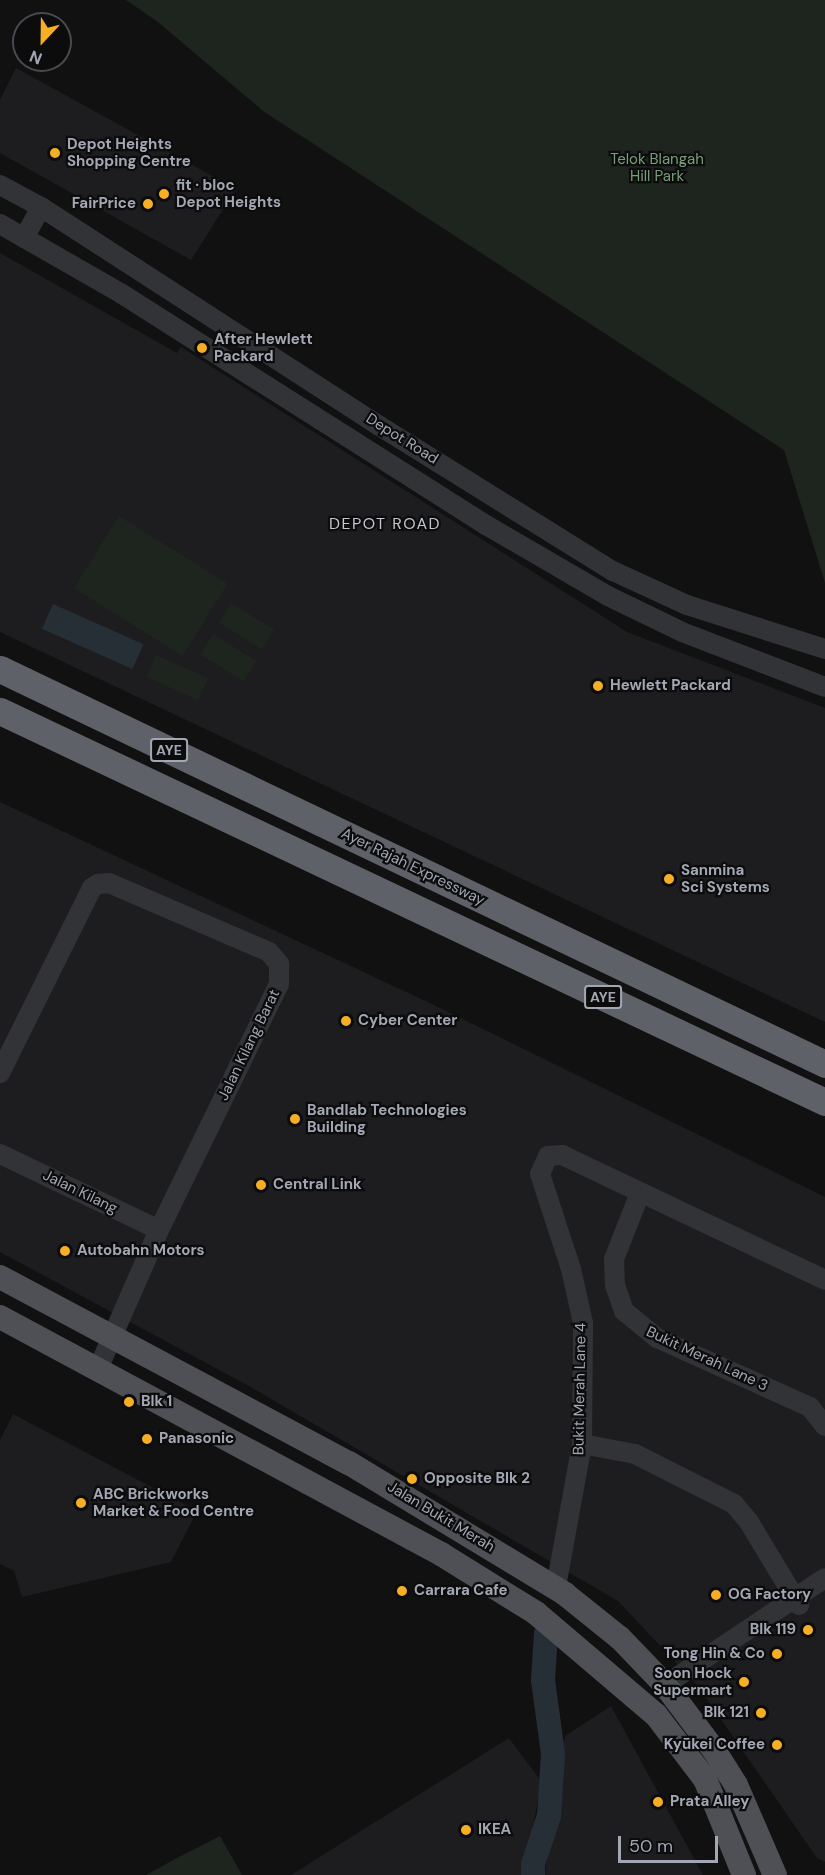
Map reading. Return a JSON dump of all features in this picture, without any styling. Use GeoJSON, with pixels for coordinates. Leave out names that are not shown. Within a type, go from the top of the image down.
{"type":"FeatureCollection","features":[{"type":"Feature","properties":{"kind":"highway","name":"Ayer Rajah Expressway"},"geometry":{"type":"LineString","coordinates":[[0,669],[825,1064]]}},
{"type":"Feature","properties":{"kind":"highway","name":"AYE"},"geometry":{"type":"LineString","coordinates":[[0,711],[825,1102]]}},
{"type":"Feature","properties":{"kind":"main road","name":"Jalan Bukit Merah"},"geometry":{"type":"LineString","coordinates":[[0,1277],[419,1503],[556,1587],[620,1638],[670,1691],[736,1785],[775,1875]]}},
{"type":"Feature","properties":{"kind":"main road","name":"Jalan Bukit Merah"},"geometry":{"type":"LineString","coordinates":[[0,1317],[97,1371],[402,1532],[536,1613],[656,1715],[705,1779],[740,1870]]}},
{"type":"Feature","properties":{"kind":"main road"},"geometry":{"type":"LineString","coordinates":[[402,1532],[419,1503]]}},
{"type":"Feature","properties":{"kind":"main road"},"geometry":{"type":"LineString","coordinates":[[763,1851],[791,1875]]}},
{"type":"Feature","properties":{"kind":"street","name":"Depot Road"},"geometry":{"type":"LineString","coordinates":[[0,185],[41,207],[378,425],[613,571],[697,609],[825,649]]}},
{"type":"Feature","properties":{"kind":"street"},"geometry":{"type":"LineString","coordinates":[[24,238],[41,207]]}},
{"type":"Feature","properties":{"kind":"street","name":"Depot Road"},"geometry":{"type":"LineString","coordinates":[[0,224],[608,596],[682,632],[825,687]]}},
{"type":"Feature","properties":{"kind":"street","name":"Jalan Kilang Barat"},"geometry":{"type":"LineString","coordinates":[[0,1073],[87,898],[98,884],[109,883],[269,952],[279,964],[279,984],[159,1230],[97,1371]]}},
{"type":"Feature","properties":{"kind":"street","name":"Bukit Merah Lane 4"},"geometry":{"type":"LineString","coordinates":[[556,1587],[582,1444],[583,1323],[540,1168],[554,1152],[640,1193]]}},
{"type":"Feature","properties":{"kind":"street","name":"Jalan Kilang"},"geometry":{"type":"LineString","coordinates":[[0,1154],[159,1230]]}},
{"type":"Feature","properties":{"kind":"street"},"geometry":{"type":"LineString","coordinates":[[640,1193],[825,1280]]}},
{"type":"Feature","properties":{"kind":"street","name":"Bukit Merah Lane 3"},"geometry":{"type":"LineString","coordinates":[[640,1193],[614,1259],[615,1285],[624,1311],[657,1338],[810,1407],[825,1426]]}},
{"type":"Feature","properties":{"kind":"street"},"geometry":{"type":"LineString","coordinates":[[582,1444],[635,1454],[734,1504],[797,1601]]}},
{"type":"Feature","properties":{"kind":"street"},"geometry":{"type":"LineString","coordinates":[[670,1691],[797,1601],[825,1578]]}},
{"type":"Feature","properties":{"kind":"street"},"geometry":{"type":"LineString","coordinates":[[797,1601],[825,1588]]}},
{"type":"Feature","properties":{"kind":"shaded area","name":"Depot Heights Shopping Centre"},"geometry":{"type":"Polygon","coordinates":[[[14,72],[23,72],[236,189],[191,260],[0,153],[0,100],[14,72]]]}},
{"type":"Feature","properties":{"kind":"shaded area"},"geometry":{"type":"Polygon","coordinates":[[[0,253],[177,353],[181,347],[627,632],[825,708],[825,1022],[0,632],[0,253]]]}},
{"type":"Feature","properties":{"kind":"shaded area"},"geometry":{"type":"Polygon","coordinates":[[[53,604],[143,644],[132,669],[42,629],[53,604]]]}},
{"type":"Feature","properties":{"kind":"shaded area"},"geometry":{"type":"Polygon","coordinates":[[[0,802],[432,1004],[825,1197],[825,1862],[817,1858],[698,1686],[618,1601],[249,1386],[0,1252],[0,802]]]}},
{"type":"Feature","properties":{"kind":"shaded area","name":"ABC Brickworks Market & Food Centre"},"geometry":{"type":"Polygon","coordinates":[[[13,1414],[197,1511],[171,1562],[22,1597],[14,1571],[0,1564],[0,1440],[13,1414]]]}},
{"type":"Feature","properties":{"kind":"shaded area"},"geometry":{"type":"Polygon","coordinates":[[[611,1706],[703,1875],[545,1875],[565,1736],[611,1706]]]}},
{"type":"Feature","properties":{"kind":"shaded area","name":"IKEA"},"geometry":{"type":"Polygon","coordinates":[[[509,1738],[541,1781],[525,1875],[291,1875],[509,1738]]]}},
{"type":"Feature","properties":{"kind":"green space","name":"Telok Blangah Hill Park"},"geometry":{"type":"Polygon","coordinates":[[[126,0],[825,0],[825,583],[784,450],[263,111],[158,22],[126,0]]]}},
{"type":"Feature","properties":{"kind":"green space"},"geometry":{"type":"Polygon","coordinates":[[[119,516],[228,584],[183,656],[74,588],[119,516]]]}},
{"type":"Feature","properties":{"kind":"green space"},"geometry":{"type":"Polygon","coordinates":[[[231,603],[274,630],[262,650],[219,623],[231,603]]]}},
{"type":"Feature","properties":{"kind":"green space"},"geometry":{"type":"Polygon","coordinates":[[[213,634],[256,661],[244,681],[200,654],[213,634]]]}},
{"type":"Feature","properties":{"kind":"green space"},"geometry":{"type":"Polygon","coordinates":[[[156,655],[208,678],[198,700],[146,677],[156,655]]]}},
{"type":"Feature","properties":{"kind":"green space"},"geometry":{"type":"Polygon","coordinates":[[[220,1836],[242,1875],[146,1875],[175,1859],[220,1836]]]}},
{"type":"Feature","properties":{"kind":"waterway"},"geometry":{"type":"LineString","coordinates":[[533,1875],[533,1864],[549,1816],[553,1754],[543,1680],[546,1634]]}},
{"type":"Feature","properties":{"kind":"place","name":"Depot Heights Shopping Centre"},"geometry":{"type":"Point","coordinates":[55,153]}},
{"type":"Feature","properties":{"kind":"place","name":"fit · bloc Depot Heights"},"geometry":{"type":"Point","coordinates":[164,194]}},
{"type":"Feature","properties":{"kind":"place","name":"FairPrice"},"geometry":{"type":"Point","coordinates":[148,204]}},
{"type":"Feature","properties":{"kind":"place","name":"After Hewlett Packard"},"geometry":{"type":"Point","coordinates":[202,348]}},
{"type":"Feature","properties":{"kind":"place","name":"Hewlett Packard"},"geometry":{"type":"Point","coordinates":[598,686]}},
{"type":"Feature","properties":{"kind":"place","name":"Sanmina Sci Systems"},"geometry":{"type":"Point","coordinates":[669,879]}},
{"type":"Feature","properties":{"kind":"place","name":"Cyber Center"},"geometry":{"type":"Point","coordinates":[346,1021]}},
{"type":"Feature","properties":{"kind":"place","name":"Bandlab Technologies Building"},"geometry":{"type":"Point","coordinates":[295,1119]}},
{"type":"Feature","properties":{"kind":"place","name":"Central Link"},"geometry":{"type":"Point","coordinates":[261,1185]}},
{"type":"Feature","properties":{"kind":"place","name":"Autobahn Motors"},"geometry":{"type":"Point","coordinates":[65,1251]}},
{"type":"Feature","properties":{"kind":"place","name":"Blk 1"},"geometry":{"type":"Point","coordinates":[129,1402]}},
{"type":"Feature","properties":{"kind":"place","name":"Panasonic"},"geometry":{"type":"Point","coordinates":[147,1439]}},
{"type":"Feature","properties":{"kind":"place","name":"Opposite Blk 2"},"geometry":{"type":"Point","coordinates":[412,1479]}},
{"type":"Feature","properties":{"kind":"place","name":"ABC Brickworks Market & Food Centre"},"geometry":{"type":"Point","coordinates":[81,1503]}},
{"type":"Feature","properties":{"kind":"place","name":"Carrara Cafe"},"geometry":{"type":"Point","coordinates":[402,1591]}},
{"type":"Feature","properties":{"kind":"place","name":"OG Factory"},"geometry":{"type":"Point","coordinates":[716,1595]}},
{"type":"Feature","properties":{"kind":"place","name":"Blk 119"},"geometry":{"type":"Point","coordinates":[808,1630]}},
{"type":"Feature","properties":{"kind":"place","name":"Tong Hin & Co"},"geometry":{"type":"Point","coordinates":[777,1654]}},
{"type":"Feature","properties":{"kind":"place","name":"Soon Hock Supermart"},"geometry":{"type":"Point","coordinates":[744,1682]}},
{"type":"Feature","properties":{"kind":"place","name":"Blk 121"},"geometry":{"type":"Point","coordinates":[761,1713]}},
{"type":"Feature","properties":{"kind":"place","name":"Kyūkei Coffee"},"geometry":{"type":"Point","coordinates":[777,1745]}},
{"type":"Feature","properties":{"kind":"place","name":"Prata Alley"},"geometry":{"type":"Point","coordinates":[658,1802]}},
{"type":"Feature","properties":{"kind":"place","name":"IKEA"},"geometry":{"type":"Point","coordinates":[466,1830]}},
{"type":"Feature","properties":{"kind":"district","name":"DEPOT ROAD"},"geometry":{"type":"Point","coordinates":[385,524]}}]}
